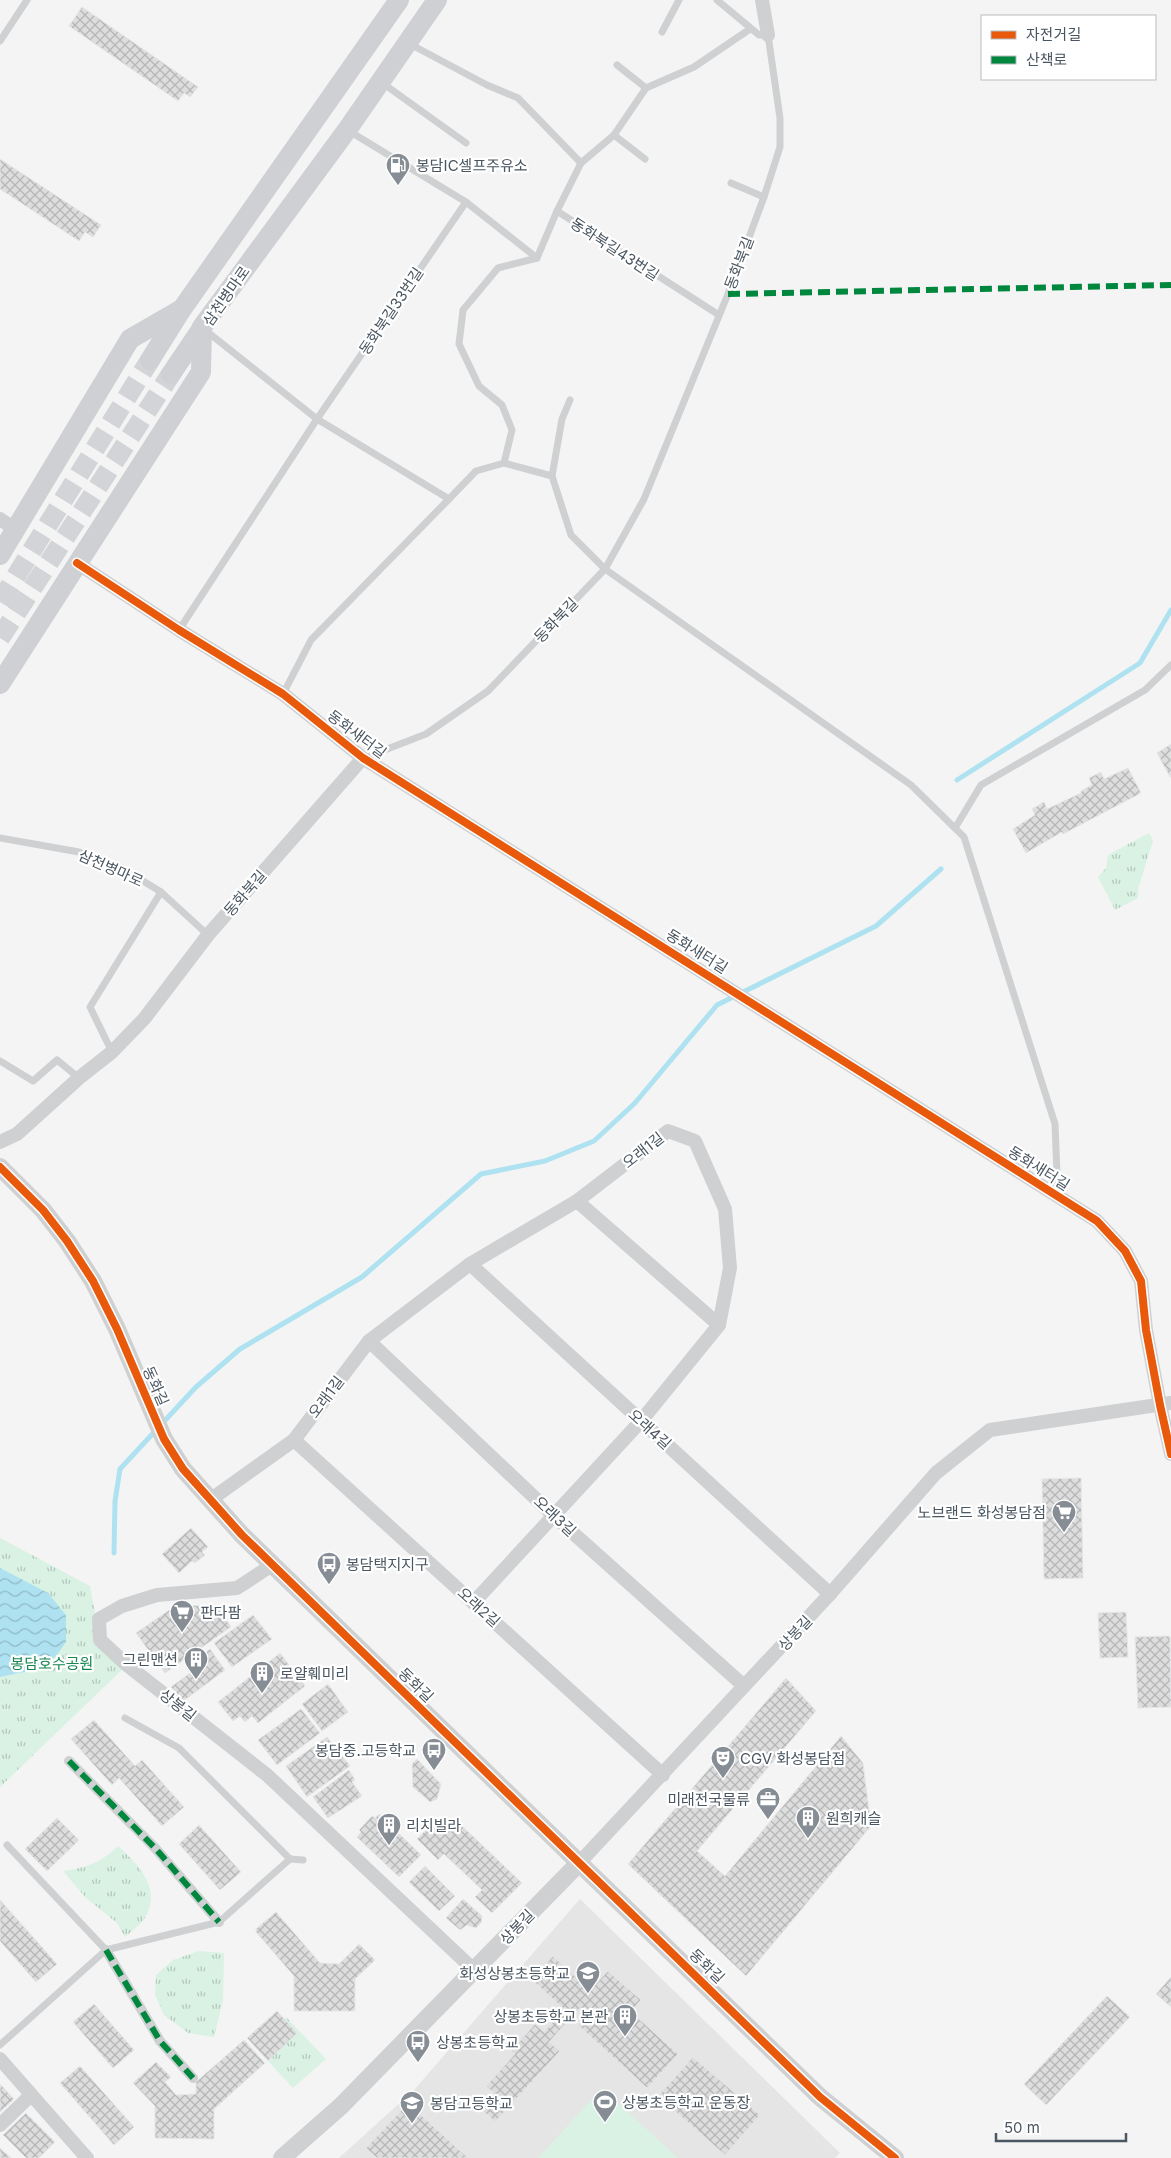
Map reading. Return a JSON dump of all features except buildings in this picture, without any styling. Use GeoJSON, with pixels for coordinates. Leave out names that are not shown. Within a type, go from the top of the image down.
{"type":"FeatureCollection","features":[{"type":"Feature","properties":{"kind":"main road","name":"삼천병마로"},"geometry":{"type":"LineString","coordinates":[[0,555],[8,524],[130,339],[182,309],[399,0]]}},
{"type":"Feature","properties":{"kind":"main road","name":"삼천병마로"},"geometry":{"type":"LineString","coordinates":[[0,684],[201,372],[202,327],[347,130],[379,81],[437,0]]}},
{"type":"Feature","properties":{"kind":"main road"},"geometry":{"type":"LineString","coordinates":[[150,360],[182,309]]}},
{"type":"Feature","properties":{"kind":"main road"},"geometry":{"type":"LineString","coordinates":[[171,374],[202,327]]}},
{"type":"Feature","properties":{"kind":"street"},"geometry":{"type":"LineString","coordinates":[[762,0],[768,35]]}},
{"type":"Feature","properties":{"kind":"street","name":"동화새터길"},"geometry":{"type":"LineString","coordinates":[[77,563],[179,630],[283,694],[363,758],[1097,1221],[1125,1250],[1141,1281],[1146,1330],[1165,1404],[1171,1454]]}},
{"type":"Feature","properties":{"kind":"street","name":"동화북길"},"geometry":{"type":"LineString","coordinates":[[0,1142],[17,1134],[79,1078],[112,1052],[144,1019],[208,935],[363,758]]}},
{"type":"Feature","properties":{"kind":"street","name":"오래1길"},"geometry":{"type":"LineString","coordinates":[[210,1500],[294,1440],[369,1341],[470,1264],[578,1201],[668,1131],[695,1141],[725,1209],[730,1268],[719,1325],[641,1421],[474,1602]]}},
{"type":"Feature","properties":{"kind":"street","name":"동화길"},"geometry":{"type":"LineString","coordinates":[[0,1167],[43,1210],[67,1241],[93,1281],[117,1329],[164,1439],[183,1469],[210,1500],[272,1566],[820,2096],[895,2158]]}},
{"type":"Feature","properties":{"kind":"street"},"geometry":{"type":"LineString","coordinates":[[578,1201],[719,1325]]}},
{"type":"Feature","properties":{"kind":"street","name":"오래4길"},"geometry":{"type":"LineString","coordinates":[[470,1264],[830,1594]]}},
{"type":"Feature","properties":{"kind":"street","name":"오래3길"},"geometry":{"type":"LineString","coordinates":[[369,1341],[554,1516],[744,1686]]}},
{"type":"Feature","properties":{"kind":"street","name":"상봉길"},"geometry":{"type":"LineString","coordinates":[[282,2158],[342,2106],[580,1862],[830,1594],[936,1473],[990,1430],[1165,1404]]}},
{"type":"Feature","properties":{"kind":"street","name":"오래2길"},"geometry":{"type":"LineString","coordinates":[[294,1440],[663,1775]]}},
{"type":"Feature","properties":{"kind":"street","name":"상봉길"},"geometry":{"type":"LineString","coordinates":[[272,1566],[237,1588],[157,1594],[122,1606],[99,1619],[100,1640],[127,1665],[268,1775],[474,1970]]}},
{"type":"Feature","properties":{"kind":"street"},"geometry":{"type":"LineString","coordinates":[[69,1761],[156,1849],[219,1922]]}},
{"type":"Feature","properties":{"kind":"street"},"geometry":{"type":"LineString","coordinates":[[106,1950],[160,2041],[193,2078]]}},
{"type":"Feature","properties":{"kind":"street"},"geometry":{"type":"LineString","coordinates":[[0,2059],[87,2158]]}},
{"type":"Feature","properties":{"kind":"street"},"geometry":{"type":"LineString","coordinates":[[0,2126],[32,2095]]}},
{"type":"Feature","properties":{"kind":"lane"},"geometry":{"type":"LineString","coordinates":[[0,41],[27,0]]}},
{"type":"Feature","properties":{"kind":"lane"},"geometry":{"type":"LineString","coordinates":[[662,32],[679,0]]}},
{"type":"Feature","properties":{"kind":"lane"},"geometry":{"type":"LineString","coordinates":[[717,0],[750,29],[759,35],[768,35]]}},
{"type":"Feature","properties":{"kind":"lane"},"geometry":{"type":"LineString","coordinates":[[617,65],[646,88],[694,67],[750,29]]}},
{"type":"Feature","properties":{"kind":"lane","name":"동화북길"},"geometry":{"type":"LineString","coordinates":[[363,758],[426,734],[488,691],[605,569],[644,499],[719,316],[764,197],[780,146],[780,118],[768,35]]}},
{"type":"Feature","properties":{"kind":"lane"},"geometry":{"type":"LineString","coordinates":[[408,43],[487,85],[518,98],[581,163]]}},
{"type":"Feature","properties":{"kind":"lane"},"geometry":{"type":"LineString","coordinates":[[379,81],[466,143]]}},
{"type":"Feature","properties":{"kind":"lane","name":"동화북길43번길"},"geometry":{"type":"LineString","coordinates":[[646,88],[614,135],[581,163],[557,211],[719,316]]}},
{"type":"Feature","properties":{"kind":"lane"},"geometry":{"type":"LineString","coordinates":[[347,130],[466,202],[537,258]]}},
{"type":"Feature","properties":{"kind":"lane"},"geometry":{"type":"LineString","coordinates":[[614,135],[645,159]]}},
{"type":"Feature","properties":{"kind":"lane"},"geometry":{"type":"LineString","coordinates":[[731,183],[764,197]]}},
{"type":"Feature","properties":{"kind":"lane","name":"동화북길33번길"},"geometry":{"type":"LineString","coordinates":[[317,419],[466,202]]}},
{"type":"Feature","properties":{"kind":"lane"},"geometry":{"type":"LineString","coordinates":[[537,258],[557,211]]}},
{"type":"Feature","properties":{"kind":"lane"},"geometry":{"type":"LineString","coordinates":[[504,463],[512,430],[502,405],[479,386],[459,344],[463,310],[498,268],[537,258]]}},
{"type":"Feature","properties":{"kind":"lane"},"geometry":{"type":"LineString","coordinates":[[202,327],[317,419],[450,499]]}},
{"type":"Feature","properties":{"kind":"lane"},"geometry":{"type":"LineString","coordinates":[[570,400],[562,419],[552,476],[571,535],[605,569],[911,785],[964,837],[1055,1124],[1057,1174],[1052,1193]]}},
{"type":"Feature","properties":{"kind":"lane"},"geometry":{"type":"LineString","coordinates":[[179,630],[317,419]]}},
{"type":"Feature","properties":{"kind":"lane"},"geometry":{"type":"LineString","coordinates":[[283,694],[311,640],[476,471],[504,463],[552,476]]}},
{"type":"Feature","properties":{"kind":"lane"},"geometry":{"type":"LineString","coordinates":[[955,828],[982,785],[1145,690],[1171,665]]}},
{"type":"Feature","properties":{"kind":"lane","name":"삼천병마로"},"geometry":{"type":"LineString","coordinates":[[0,838],[80,852],[135,876],[161,892]]}},
{"type":"Feature","properties":{"kind":"lane"},"geometry":{"type":"LineString","coordinates":[[112,1052],[90,1007],[161,892],[208,935]]}},
{"type":"Feature","properties":{"kind":"lane"},"geometry":{"type":"LineString","coordinates":[[0,1061],[33,1081],[57,1060],[79,1078]]}},
{"type":"Feature","properties":{"kind":"lane"},"geometry":{"type":"LineString","coordinates":[[124,1718],[179,1748],[290,1859],[303,1860]]}},
{"type":"Feature","properties":{"kind":"lane"},"geometry":{"type":"LineString","coordinates":[[7,1845],[106,1950]]}},
{"type":"Feature","properties":{"kind":"lane"},"geometry":{"type":"LineString","coordinates":[[0,2044],[106,1950],[219,1922],[290,1859]]}},
{"type":"Feature","properties":{"kind":"shaded area","name":"화성상봉초등학교"},"geometry":{"type":"Polygon","coordinates":[[[580,1899],[840,2153],[835,2158],[339,2158],[414,2090],[580,1899]]]}},
{"type":"Feature","properties":{"kind":"green space"},"geometry":{"type":"Polygon","coordinates":[[[1150,834],[1153,841],[1138,889],[1138,898],[1115,910],[1098,877],[1106,868],[1108,855],[1150,834]]]}},
{"type":"Feature","properties":{"kind":"green space","name":"봉담호수공원"},"geometry":{"type":"Polygon","coordinates":[[[0,1538],[90,1586],[100,1640],[127,1665],[0,1787],[0,1538]]]}},
{"type":"Feature","properties":{"kind":"green space"},"geometry":{"type":"Polygon","coordinates":[[[118,1846],[139,1867],[149,1885],[151,1894],[151,1904],[147,1914],[138,1926],[125,1937],[117,1923],[85,1897],[63,1871],[93,1863],[106,1856],[118,1846]]]}},
{"type":"Feature","properties":{"kind":"green space"},"geometry":{"type":"Polygon","coordinates":[[[199,1951],[224,1953],[223,2000],[214,2037],[188,2033],[164,2015],[155,1995],[156,1975],[173,1960],[199,1951]]]}},
{"type":"Feature","properties":{"kind":"green space"},"geometry":{"type":"Polygon","coordinates":[[[286,2017],[326,2059],[293,2088],[255,2047],[286,2017]]]}},
{"type":"Feature","properties":{"kind":"green space","name":"상봉초등학교 운동장"},"geometry":{"type":"Polygon","coordinates":[[[602,2088],[678,2158],[538,2158],[602,2088]]]}},
{"type":"Feature","properties":{"kind":"water"},"geometry":{"type":"Polygon","coordinates":[[[0,1568],[48,1593],[66,1615],[66,1642],[56,1656],[34,1670],[0,1677],[0,1568]]]}},
{"type":"Feature","properties":{"kind":"waterway"},"geometry":{"type":"LineString","coordinates":[[957,780],[1140,663],[1171,610]]}},
{"type":"Feature","properties":{"kind":"waterway"},"geometry":{"type":"LineString","coordinates":[[114,1553],[115,1501],[120,1469],[196,1387],[240,1349],[362,1277],[481,1174],[545,1161],[594,1141],[635,1103],[717,1005],[876,926],[941,869]]}},
{"type":"Feature","properties":{"kind":"tunnel"},"geometry":{"type":"LineString","coordinates":[[0,602],[150,360]]}},
{"type":"Feature","properties":{"kind":"tunnel"},"geometry":{"type":"LineString","coordinates":[[0,638],[171,374]]}},
{"type":"Feature","properties":{"kind":"marked path"},"geometry":{"type":"LineString","coordinates":[[728,294],[1171,285]]}},
{"type":"Feature","properties":{"kind":"marked path"},"geometry":{"type":"LineString","coordinates":[[69,1761],[156,1849],[219,1922]]}},
{"type":"Feature","properties":{"kind":"marked path"},"geometry":{"type":"LineString","coordinates":[[106,1950],[160,2041],[193,2078]]}},
{"type":"Feature","properties":{"kind":"cycle path"},"geometry":{"type":"LineString","coordinates":[[77,563],[179,630],[283,694],[363,758],[1097,1221],[1125,1251],[1141,1281],[1146,1330],[1171,1454]]}},
{"type":"Feature","properties":{"kind":"cycle path"},"geometry":{"type":"LineString","coordinates":[[0,1167],[43,1210],[67,1241],[93,1281],[117,1329],[164,1439],[183,1469],[242,1535],[820,2097],[895,2158]]}},
{"type":"Feature","properties":{"kind":"place","name":"봉담IC셀프주유소"},"geometry":{"type":"Point","coordinates":[398,186]}},
{"type":"Feature","properties":{"kind":"place","name":"노브랜드 화성봉담점"},"geometry":{"type":"Point","coordinates":[1064,1533]}},
{"type":"Feature","properties":{"kind":"place","name":"봉담택지지구"},"geometry":{"type":"Point","coordinates":[329,1585]}},
{"type":"Feature","properties":{"kind":"place","name":"판다팜"},"geometry":{"type":"Point","coordinates":[182,1633]}},
{"type":"Feature","properties":{"kind":"place","name":"그린맨션"},"geometry":{"type":"Point","coordinates":[196,1680]}},
{"type":"Feature","properties":{"kind":"place","name":"로얄훼미리"},"geometry":{"type":"Point","coordinates":[262,1694]}},
{"type":"Feature","properties":{"kind":"place","name":"봉담중.고등학교"},"geometry":{"type":"Point","coordinates":[434,1771]}},
{"type":"Feature","properties":{"kind":"place","name":"CGV 화성봉담점"},"geometry":{"type":"Point","coordinates":[723,1779]}},
{"type":"Feature","properties":{"kind":"place","name":"미래전국물류"},"geometry":{"type":"Point","coordinates":[768,1820]}},
{"type":"Feature","properties":{"kind":"place","name":"원희캐슬"},"geometry":{"type":"Point","coordinates":[808,1839]}},
{"type":"Feature","properties":{"kind":"place","name":"리치빌라"},"geometry":{"type":"Point","coordinates":[389,1846]}},
{"type":"Feature","properties":{"kind":"place","name":"화성상봉초등학교"},"geometry":{"type":"Point","coordinates":[588,1994]}},
{"type":"Feature","properties":{"kind":"place","name":"상봉초등학교 본관"},"geometry":{"type":"Point","coordinates":[625,2037]}},
{"type":"Feature","properties":{"kind":"place","name":"상봉초등학교"},"geometry":{"type":"Point","coordinates":[418,2063]}},
{"type":"Feature","properties":{"kind":"place","name":"상봉초등학교 운동장"},"geometry":{"type":"Point","coordinates":[605,2123]}},
{"type":"Feature","properties":{"kind":"place","name":"봉담고등학교"},"geometry":{"type":"Point","coordinates":[412,2124]}}]}
